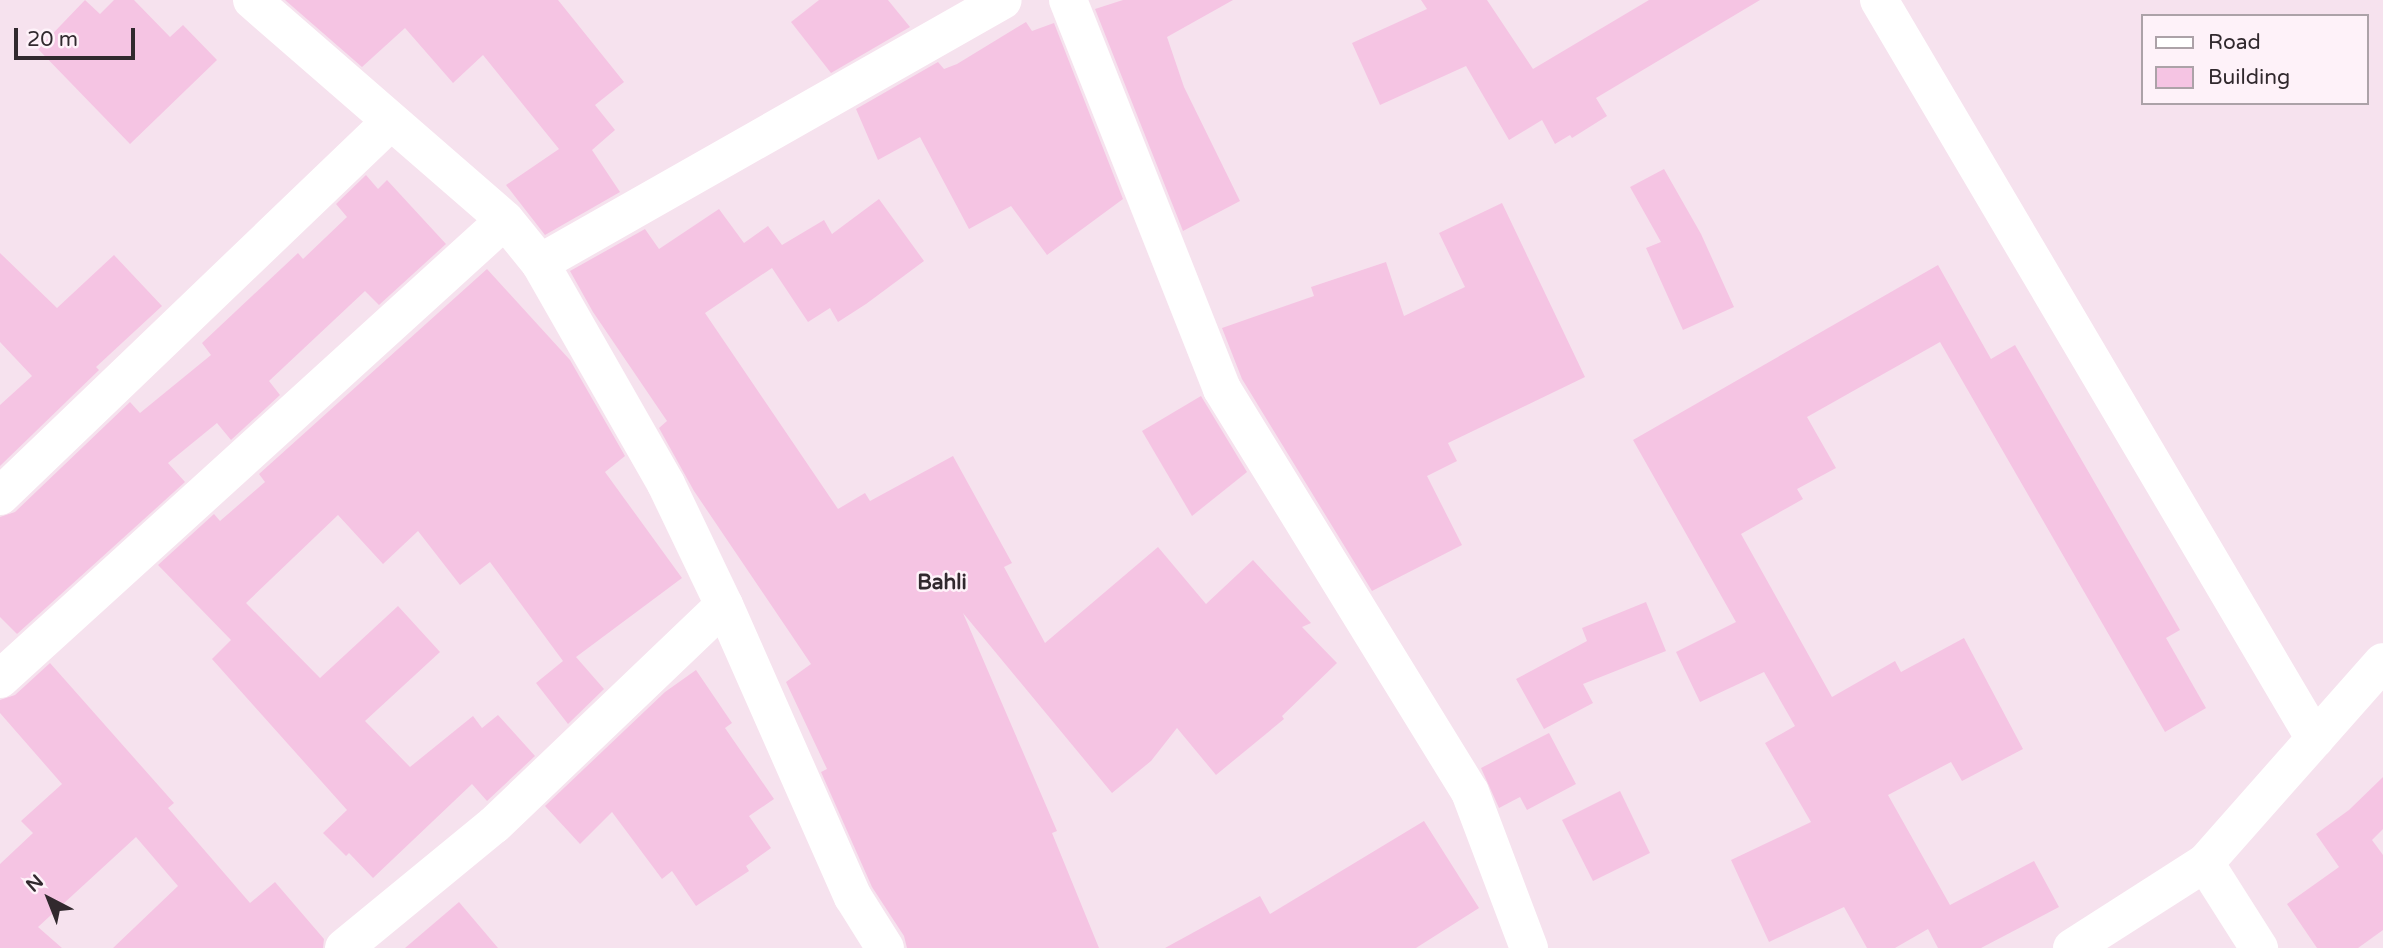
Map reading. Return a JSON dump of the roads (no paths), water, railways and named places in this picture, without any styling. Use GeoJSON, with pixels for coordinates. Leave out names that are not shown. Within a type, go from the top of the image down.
{"type":"FeatureCollection","features":[{"type":"Feature","properties":{"kind":"street"},"geometry":{"type":"LineString","coordinates":[[252,0],[505,220],[540,263],[666,484],[724,604],[853,897],[885,948]]}},
{"type":"Feature","properties":{"kind":"street"},"geometry":{"type":"LineString","coordinates":[[540,263],[1003,0]]}},
{"type":"Feature","properties":{"kind":"street"},"geometry":{"type":"LineString","coordinates":[[1068,0],[1222,389],[1470,792],[1530,948]]}},
{"type":"Feature","properties":{"kind":"street"},"geometry":{"type":"LineString","coordinates":[[1879,0],[2315,738]]}},
{"type":"Feature","properties":{"kind":"street"},"geometry":{"type":"LineString","coordinates":[[0,496],[390,122]]}},
{"type":"Feature","properties":{"kind":"street"},"geometry":{"type":"LineString","coordinates":[[0,679],[505,220]]}},
{"type":"Feature","properties":{"kind":"street"},"geometry":{"type":"LineString","coordinates":[[344,948],[494,825],[724,604]]}},
{"type":"Feature","properties":{"kind":"street"},"geometry":{"type":"LineString","coordinates":[[2072,948],[2205,863],[2383,662]]}},
{"type":"Feature","properties":{"kind":"street"},"geometry":{"type":"LineString","coordinates":[[2205,863],[2259,948]]}},
{"type":"Feature","properties":{"kind":"district","name":"Bahli"},"geometry":{"type":"Point","coordinates":[942,583]}}]}
